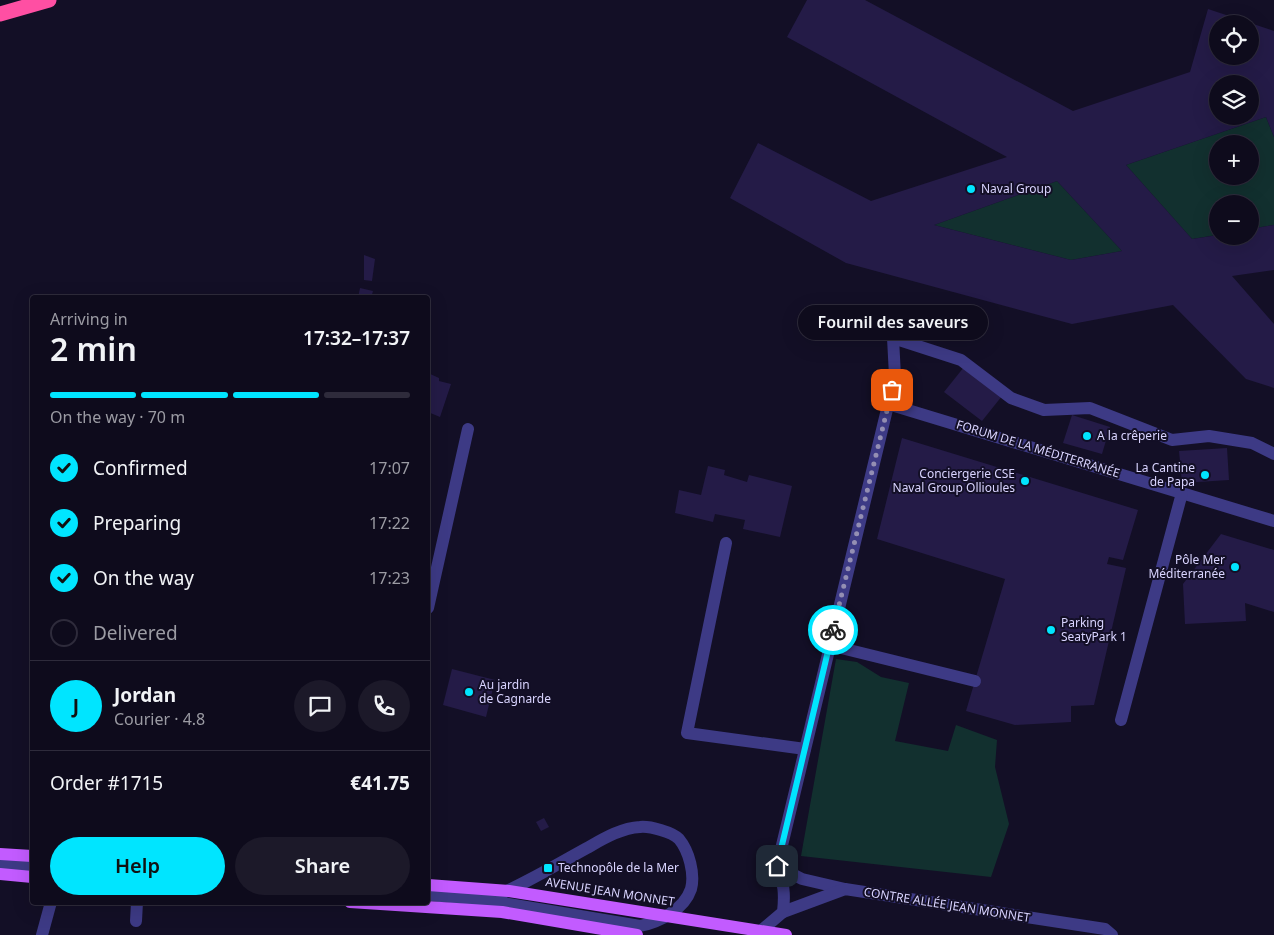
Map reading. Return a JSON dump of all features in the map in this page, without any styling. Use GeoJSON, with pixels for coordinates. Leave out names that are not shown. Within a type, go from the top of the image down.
{"type":"FeatureCollection","features":[{"type":"Feature","properties":{"kind":"highway"},"geometry":{"type":"LineString","coordinates":[[0,14],[49,0]]}},
{"type":"Feature","properties":{"kind":"main road"},"geometry":{"type":"LineString","coordinates":[[0,854],[30,856]]}},
{"type":"Feature","properties":{"kind":"main road"},"geometry":{"type":"LineString","coordinates":[[0,874],[30,877]]}},
{"type":"Feature","properties":{"kind":"main road","name":"AVENUE JEAN MONNET"},"geometry":{"type":"LineString","coordinates":[[430,885],[509,891],[786,935]]}},
{"type":"Feature","properties":{"kind":"main road"},"geometry":{"type":"LineString","coordinates":[[396,905],[502,912],[637,935]]}},
{"type":"Feature","properties":{"kind":"street"},"geometry":{"type":"LineString","coordinates":[[760,932],[782,912],[785,895],[784,882],[777,866],[895,376],[893,338],[961,360],[1011,398],[1044,410],[1090,408],[1172,440],[1209,436],[1252,442],[1274,454]]}},
{"type":"Feature","properties":{"kind":"street","name":"FORUM DE LA MÉDITERRANÉE"},"geometry":{"type":"LineString","coordinates":[[888,404],[1274,521]]}},
{"type":"Feature","properties":{"kind":"street"},"geometry":{"type":"LineString","coordinates":[[430,599],[468,429]]}},
{"type":"Feature","properties":{"kind":"street"},"geometry":{"type":"LineString","coordinates":[[1121,720],[1182,493]]}},
{"type":"Feature","properties":{"kind":"street"},"geometry":{"type":"LineString","coordinates":[[726,543],[687,733],[805,749]]}},
{"type":"Feature","properties":{"kind":"street"},"geometry":{"type":"LineString","coordinates":[[829,645],[975,681]]}},
{"type":"Feature","properties":{"kind":"street"},"geometry":{"type":"LineString","coordinates":[[430,895],[486,900],[640,926],[654,923],[668,915],[681,904],[691,890],[692,872],[688,853],[678,838],[659,830],[640,827],[617,832],[509,891],[486,900]]}},
{"type":"Feature","properties":{"kind":"street"},"geometry":{"type":"LineString","coordinates":[[0,864],[30,867]]}},
{"type":"Feature","properties":{"kind":"street"},"geometry":{"type":"LineString","coordinates":[[777,866],[802,879],[845,889]]}},
{"type":"Feature","properties":{"kind":"street","name":"CONTRE ALLÉE JEAN MONNET"},"geometry":{"type":"LineString","coordinates":[[782,912],[845,889],[1105,929],[1112,935]]}},
{"type":"Feature","properties":{"kind":"street"},"geometry":{"type":"LineString","coordinates":[[42,935],[50,905]]}},
{"type":"Feature","properties":{"kind":"street"},"geometry":{"type":"LineString","coordinates":[[136,921],[137,905]]}},
{"type":"Feature","properties":{"kind":"green space"},"geometry":{"type":"Polygon","coordinates":[[[1266,117],[1274,137],[1274,225],[1259,228],[1259,195],[1209,195],[1209,236],[1192,239],[1126,165],[1209,137],[1209,185],[1259,185],[1259,135],[1214,135],[1243,125],[1259,125],[1259,119],[1266,117]]]}},
{"type":"Feature","properties":{"kind":"green space"},"geometry":{"type":"Polygon","coordinates":[[[1057,181],[1122,251],[1071,260],[934,225],[1057,181]]]}},
{"type":"Feature","properties":{"kind":"green space"},"geometry":{"type":"Polygon","coordinates":[[[836,659],[857,662],[881,677],[909,683],[895,741],[948,751],[956,725],[997,740],[995,767],[1009,824],[991,877],[801,856],[836,659]]]}},
{"type":"Feature","properties":{"kind":"building","name":"Naval Group"},"geometry":{"type":"Polygon","coordinates":[[[807,0],[865,0],[1073,111],[1190,72],[1208,9],[1226,15],[1209,15],[1209,65],[1259,65],[1259,26],[1274,31],[1274,137],[1266,117],[1259,119],[1259,75],[1209,75],[1209,125],[1243,125],[1126,165],[1192,239],[1209,236],[1209,245],[1259,245],[1259,228],[1274,225],[1274,270],[1232,276],[1274,324],[1274,388],[1246,379],[1173,305],[1072,324],[846,263],[730,198],[758,143],[871,201],[1007,157],[787,37],[807,0]],[[1057,181],[934,225],[1071,260],[1122,251],[1057,181]]]}},
{"type":"Feature","properties":{"kind":"building"},"geometry":{"type":"Polygon","coordinates":[[[364,255],[375,259],[372,281],[364,280],[364,255]]]}},
{"type":"Feature","properties":{"kind":"building"},"geometry":{"type":"Polygon","coordinates":[[[360,288],[373,291],[372,295],[359,295],[360,288]]]}},
{"type":"Feature","properties":{"kind":"building"},"geometry":{"type":"Polygon","coordinates":[[[964,367],[1002,396],[982,421],[944,392],[964,367]]]}},
{"type":"Feature","properties":{"kind":"building"},"geometry":{"type":"Polygon","coordinates":[[[430,374],[439,378],[439,381],[451,384],[440,417],[430,413],[430,374]]]}},
{"type":"Feature","properties":{"kind":"building"},"geometry":{"type":"Polygon","coordinates":[[[1072,415],[1110,427],[1102,454],[1063,443],[1072,415]]]}},
{"type":"Feature","properties":{"kind":"building","name":"Parking SeatyPark 1"},"geometry":{"type":"Polygon","coordinates":[[[902,438],[1138,510],[1123,560],[1109,557],[1107,564],[1126,568],[1094,705],[1071,706],[1071,722],[1015,725],[966,711],[1005,579],[877,539],[902,438]]]}},
{"type":"Feature","properties":{"kind":"building"},"geometry":{"type":"Polygon","coordinates":[[[1227,448],[1229,480],[1182,483],[1179,451],[1227,448]]]}},
{"type":"Feature","properties":{"kind":"building"},"geometry":{"type":"Polygon","coordinates":[[[708,466],[725,470],[724,475],[747,482],[749,475],[792,486],[780,537],[743,529],[745,520],[715,514],[713,522],[675,513],[679,490],[701,495],[708,466]]]}},
{"type":"Feature","properties":{"kind":"building","name":"Pôle Mer Méditerranée"},"geometry":{"type":"Polygon","coordinates":[[[1221,534],[1274,550],[1274,612],[1245,603],[1246,621],[1185,624],[1183,584],[1221,534]]]}},
{"type":"Feature","properties":{"kind":"building","name":"Au jardin de Cagnarde"},"geometry":{"type":"Polygon","coordinates":[[[452,669],[495,680],[486,717],[443,705],[452,669]]]}},
{"type":"Feature","properties":{"kind":"building"},"geometry":{"type":"Polygon","coordinates":[[[544,818],[549,827],[541,831],[536,822],[544,818]]]}},
{"type":"Feature","properties":{"kind":"way so far"},"geometry":{"type":"LineString","coordinates":[[833,630],[892,390]]}},
{"type":"Feature","properties":{"kind":"place","name":"Naval Group"},"geometry":{"type":"Point","coordinates":[971,189]}},
{"type":"Feature","properties":{"kind":"place","name":"Fournil des saveurs"},"geometry":{"type":"Point","coordinates":[892,390]}},
{"type":"Feature","properties":{"kind":"place","name":"A la crêperie"},"geometry":{"type":"Point","coordinates":[1087,436]}},
{"type":"Feature","properties":{"kind":"place","name":"La Cantine de Papa"},"geometry":{"type":"Point","coordinates":[1205,475]}},
{"type":"Feature","properties":{"kind":"place","name":"Conciergerie CSE Naval Group Ollioules"},"geometry":{"type":"Point","coordinates":[1025,481]}},
{"type":"Feature","properties":{"kind":"place","name":"Pôle Mer Méditerranée"},"geometry":{"type":"Point","coordinates":[1235,567]}},
{"type":"Feature","properties":{"kind":"place","name":"Parking SeatyPark 1"},"geometry":{"type":"Point","coordinates":[1051,630]}},
{"type":"Feature","properties":{"kind":"place","name":"Au jardin de Cagnarde"},"geometry":{"type":"Point","coordinates":[469,692]}},
{"type":"Feature","properties":{"kind":"place","name":"Technopôle de la Mer"},"geometry":{"type":"Point","coordinates":[548,868]}},
{"type":"Feature","properties":{"kind":"route"},"geometry":{"type":"LineString","coordinates":[[777,866],[833,630]]}}]}
